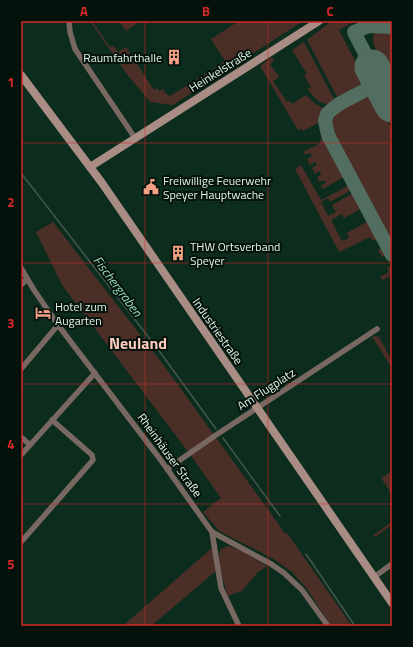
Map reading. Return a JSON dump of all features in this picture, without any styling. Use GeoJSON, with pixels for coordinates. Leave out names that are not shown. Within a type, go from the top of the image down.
{"type":"FeatureCollection","features":[{"type":"Feature","properties":{"kind":"street"},"geometry":{"type":"LineString","coordinates":[[69,21],[70,32],[76,49],[135,138]]}},
{"type":"Feature","properties":{"kind":"street","name":"Heinkelstraße"},"geometry":{"type":"LineString","coordinates":[[90,167],[318,21]]}},
{"type":"Feature","properties":{"kind":"street","name":"Industriestraße"},"geometry":{"type":"LineString","coordinates":[[21,75],[90,167],[392,603]]}},
{"type":"Feature","properties":{"kind":"street","name":"Rheinhäuser Straße"},"geometry":{"type":"LineString","coordinates":[[21,268],[58,325],[167,469],[212,532],[271,564],[284,573],[302,590],[328,626]]}},
{"type":"Feature","properties":{"kind":"street"},"geometry":{"type":"LineString","coordinates":[[21,285],[27,279]]}},
{"type":"Feature","properties":{"kind":"street"},"geometry":{"type":"LineString","coordinates":[[21,369],[58,325]]}},
{"type":"Feature","properties":{"kind":"street","name":"Am Flugplatz"},"geometry":{"type":"LineString","coordinates":[[167,469],[377,329]]}},
{"type":"Feature","properties":{"kind":"street"},"geometry":{"type":"LineString","coordinates":[[21,455],[95,373]]}},
{"type":"Feature","properties":{"kind":"street"},"geometry":{"type":"LineString","coordinates":[[21,542],[94,460],[92,456],[52,420]]}},
{"type":"Feature","properties":{"kind":"street"},"geometry":{"type":"LineString","coordinates":[[21,437],[30,445]]}},
{"type":"Feature","properties":{"kind":"street"},"geometry":{"type":"LineString","coordinates":[[212,532],[222,588],[239,626]]}},
{"type":"Feature","properties":{"kind":"street"},"geometry":{"type":"LineString","coordinates":[[374,577],[392,564]]}},
{"type":"Feature","properties":{"kind":"shaded area"},"geometry":{"type":"Polygon","coordinates":[[[90,21],[92,21],[110,47],[114,46],[118,52],[126,47],[154,90],[157,88],[159,91],[163,89],[166,94],[170,96],[207,73],[213,71],[225,61],[211,39],[239,21],[303,21],[173,105],[150,102],[126,73],[90,21]]]}},
{"type":"Feature","properties":{"kind":"shaded area"},"geometry":{"type":"Polygon","coordinates":[[[119,21],[135,21],[136,24],[126,31],[119,21]]]}},
{"type":"Feature","properties":{"kind":"shaded area"},"geometry":{"type":"Polygon","coordinates":[[[332,21],[355,21],[339,30],[366,82],[360,91],[341,99],[336,95],[307,40],[332,21]]]}},
{"type":"Feature","properties":{"kind":"shaded area"},"geometry":{"type":"Polygon","coordinates":[[[362,21],[392,21],[392,23],[362,23],[362,21]]]}},
{"type":"Feature","properties":{"kind":"shaded area"},"geometry":{"type":"Polygon","coordinates":[[[381,30],[392,30],[392,70],[384,63],[375,49],[373,38],[374,34],[381,30]]]}},
{"type":"Feature","properties":{"kind":"shaded area"},"geometry":{"type":"Polygon","coordinates":[[[304,42],[334,99],[334,103],[331,106],[318,101],[307,89],[311,87],[304,76],[307,74],[292,50],[304,42]]]}},
{"type":"Feature","properties":{"kind":"shaded area"},"geometry":{"type":"Polygon","coordinates":[[[272,57],[274,61],[270,64],[279,77],[273,81],[287,102],[290,101],[292,104],[306,95],[314,103],[324,109],[325,112],[322,121],[303,131],[301,129],[298,130],[260,66],[272,57]]]}},
{"type":"Feature","properties":{"kind":"shaded area"},"geometry":{"type":"Polygon","coordinates":[[[371,93],[375,96],[392,130],[392,248],[329,127],[329,119],[336,111],[354,99],[371,93]]]}},
{"type":"Feature","properties":{"kind":"shaded area"},"geometry":{"type":"Polygon","coordinates":[[[326,137],[347,175],[323,189],[321,185],[326,183],[324,180],[319,182],[317,177],[321,175],[320,171],[315,174],[312,168],[317,165],[315,162],[310,165],[307,159],[312,156],[310,153],[305,155],[303,152],[321,143],[320,140],[326,137]]]}},
{"type":"Feature","properties":{"kind":"shaded area"},"geometry":{"type":"Polygon","coordinates":[[[301,165],[321,200],[352,184],[353,189],[330,202],[328,198],[321,202],[328,216],[336,212],[332,205],[353,193],[356,194],[364,207],[344,218],[342,214],[331,220],[342,241],[349,238],[347,233],[370,220],[380,238],[373,241],[370,237],[339,252],[295,169],[301,165]]]}},
{"type":"Feature","properties":{"kind":"shaded area"},"geometry":{"type":"Polygon","coordinates":[[[53,222],[165,367],[285,534],[287,533],[352,626],[331,626],[307,589],[292,572],[272,558],[219,531],[203,512],[221,498],[192,457],[62,285],[36,232],[53,222]]]}},
{"type":"Feature","properties":{"kind":"shaded area"},"geometry":{"type":"Polygon","coordinates":[[[385,247],[389,254],[382,257],[378,250],[385,247]]]}},
{"type":"Feature","properties":{"kind":"shaded area"},"geometry":{"type":"Polygon","coordinates":[[[392,265],[392,278],[391,276],[380,281],[382,279],[380,277],[389,272],[387,268],[392,265]]]}},
{"type":"Feature","properties":{"kind":"shaded area"},"geometry":{"type":"Polygon","coordinates":[[[372,337],[379,337],[392,361],[392,368],[372,337]]]}},
{"type":"Feature","properties":{"kind":"shaded area"},"geometry":{"type":"Polygon","coordinates":[[[392,471],[392,494],[381,478],[392,471]]]}},
{"type":"Feature","properties":{"kind":"shaded area"},"geometry":{"type":"Polygon","coordinates":[[[392,522],[392,525],[375,537],[373,535],[392,522]]]}},
{"type":"Feature","properties":{"kind":"shaded area"},"geometry":{"type":"Polygon","coordinates":[[[228,546],[242,551],[267,566],[257,573],[242,591],[228,596],[221,572],[219,553],[221,549],[228,546]]]}},
{"type":"Feature","properties":{"kind":"shaded area"},"geometry":{"type":"Polygon","coordinates":[[[212,548],[217,570],[151,626],[126,626],[125,624],[212,548]]]}},
{"type":"Feature","properties":{"kind":"waterway","name":"Fischergraben"},"geometry":{"type":"LineString","coordinates":[[21,173],[157,348],[216,429]]}},
{"type":"Feature","properties":{"kind":"waterway","name":"Fischergraben"},"geometry":{"type":"LineString","coordinates":[[223,438],[280,516]]}},
{"type":"Feature","properties":{"kind":"waterway","name":"Fischergraben"},"geometry":{"type":"LineString","coordinates":[[306,554],[355,626]]}},
{"type":"Feature","properties":{"kind":"taxiway"},"geometry":{"type":"LineString","coordinates":[[372,67],[354,32],[369,26],[392,27]]}},
{"type":"Feature","properties":{"kind":"taxiway"},"geometry":{"type":"LineString","coordinates":[[386,94],[380,87],[371,87],[339,104],[327,114],[325,121],[328,135],[392,255]]}},
{"type":"Feature","properties":{"kind":"runway"},"geometry":{"type":"LineString","coordinates":[[372,67],[392,105]]}},
{"type":"Feature","properties":{"kind":"place","name":"Raumfahrthalle"},"geometry":{"type":"Point","coordinates":[174,57]}},
{"type":"Feature","properties":{"kind":"place","name":"Freiwillige Feuerwehr Speyer Hauptwache"},"geometry":{"type":"Point","coordinates":[151,187]}},
{"type":"Feature","properties":{"kind":"place","name":"THW Ortsverband Speyer"},"geometry":{"type":"Point","coordinates":[178,253]}},
{"type":"Feature","properties":{"kind":"place","name":"Hotel zum Augarten"},"geometry":{"type":"Point","coordinates":[43,313]}},
{"type":"Feature","properties":{"kind":"district","name":"Neuland"},"geometry":{"type":"Point","coordinates":[138,343]}}]}
